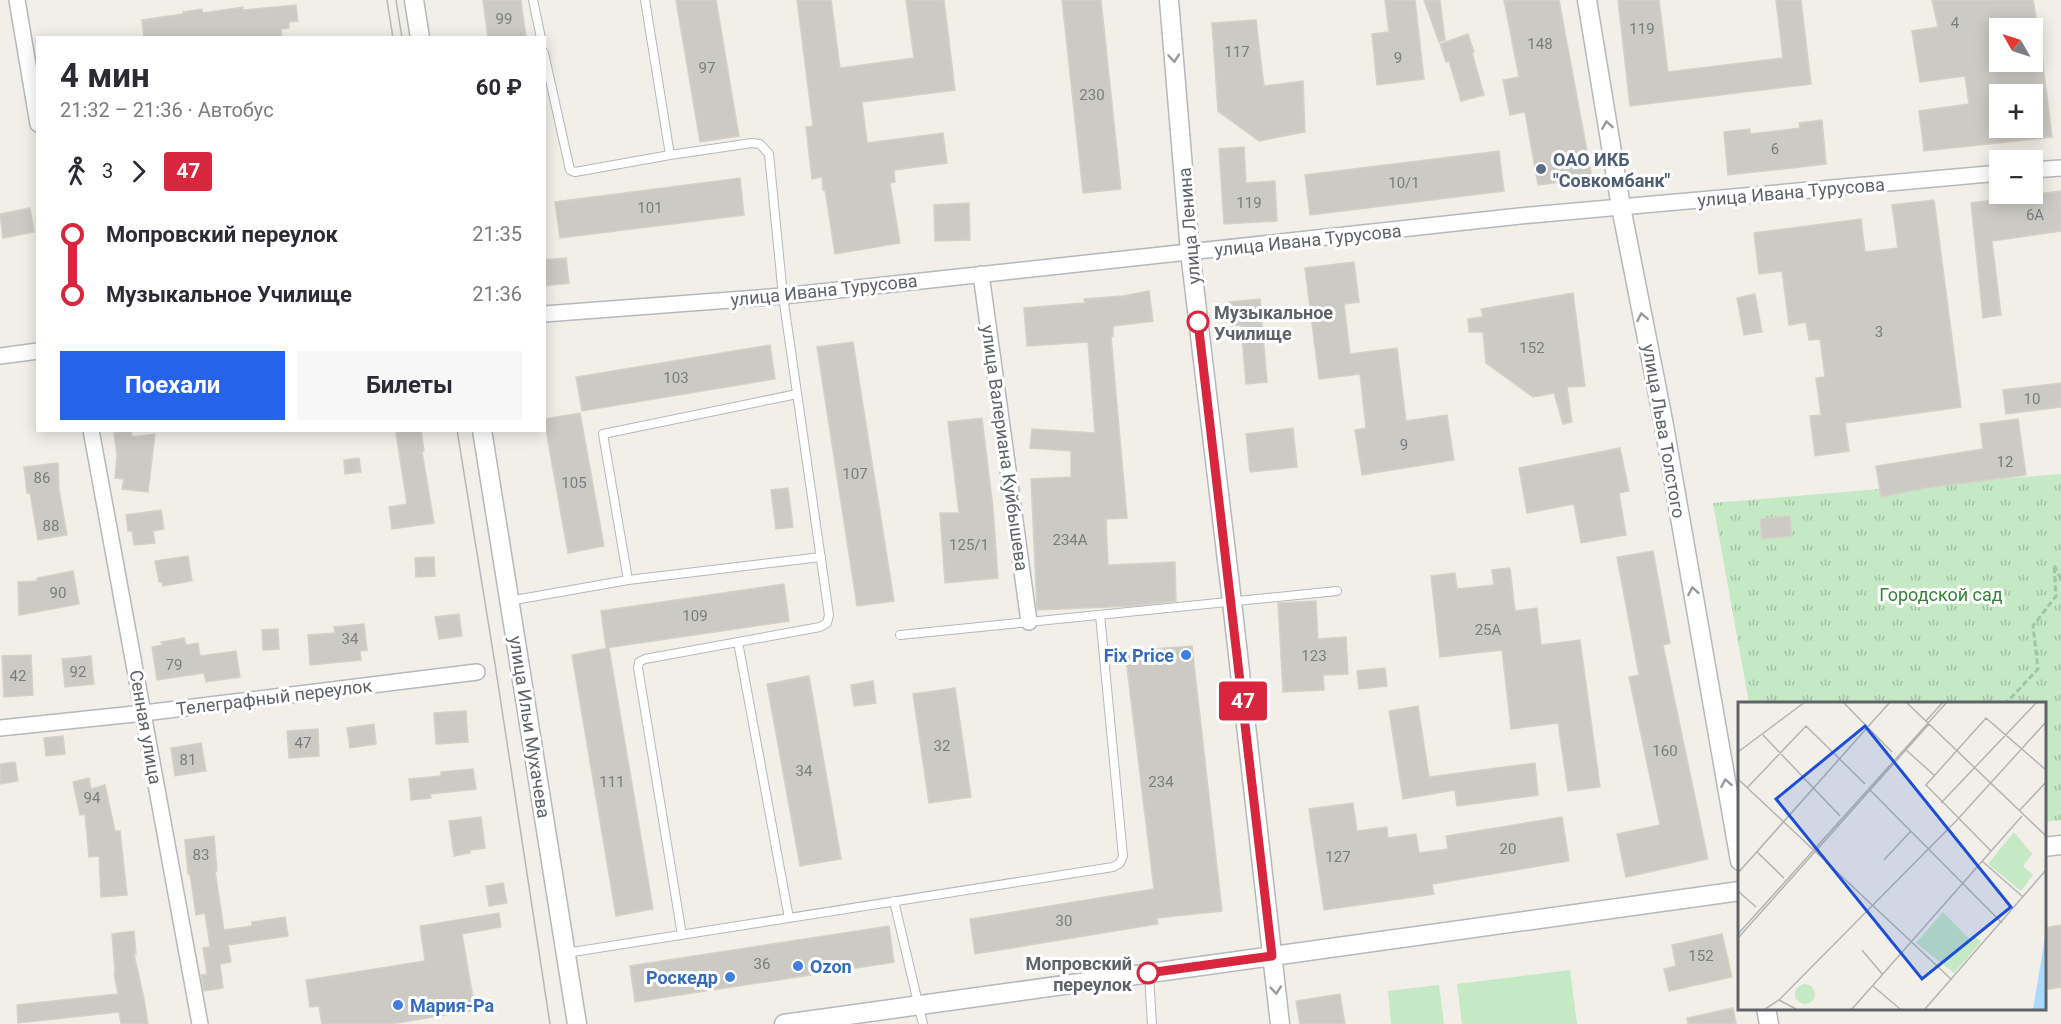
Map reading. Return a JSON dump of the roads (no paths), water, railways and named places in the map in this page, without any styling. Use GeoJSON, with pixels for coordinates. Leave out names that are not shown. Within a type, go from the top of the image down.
{"type":"FeatureCollection","features":[{"type":"Feature","properties":{"kind":"street"},"geometry":{"type":"LineString","coordinates":[[16,0],[36,113]]}},
{"type":"Feature","properties":{"kind":"street"},"geometry":{"type":"LineString","coordinates":[[414,0],[420,36]]}},
{"type":"Feature","properties":{"kind":"street","name":"улица Ленина"},"geometry":{"type":"LineString","coordinates":[[1169,0],[1190,252],[1280,1024]]}},
{"type":"Feature","properties":{"kind":"street","name":"улица Льва Толстого"},"geometry":{"type":"LineString","coordinates":[[1587,0],[1621,207],[1663,420],[1738,850]]}},
{"type":"Feature","properties":{"kind":"street"},"geometry":{"type":"LineString","coordinates":[[2043,169],[2061,168]]}},
{"type":"Feature","properties":{"kind":"street","name":"улица Ивана Турусова"},"geometry":{"type":"LineString","coordinates":[[546,314],[783,296],[1520,216],[1989,174]]}},
{"type":"Feature","properties":{"kind":"street","name":"улица Валериана Куйбышева"},"geometry":{"type":"LineString","coordinates":[[981,274],[1029,622]]}},
{"type":"Feature","properties":{"kind":"street"},"geometry":{"type":"LineString","coordinates":[[0,356],[36,351]]}},
{"type":"Feature","properties":{"kind":"street","name":"Сенная улица"},"geometry":{"type":"LineString","coordinates":[[91,432],[200,1024]]}},
{"type":"Feature","properties":{"kind":"street","name":"улица Ильи Мухачева"},"geometry":{"type":"LineString","coordinates":[[482,432],[578,1024]]}},
{"type":"Feature","properties":{"kind":"street","name":"Телеграфный переулок"},"geometry":{"type":"LineString","coordinates":[[0,728],[144,713],[477,672]]}},
{"type":"Feature","properties":{"kind":"street"},"geometry":{"type":"LineString","coordinates":[[2046,847],[2061,845]]}},
{"type":"Feature","properties":{"kind":"street"},"geometry":{"type":"LineString","coordinates":[[784,1024],[1738,891]]}},
{"type":"Feature","properties":{"kind":"street"},"geometry":{"type":"LineString","coordinates":[[1766,1009],[1769,1024]]}},
{"type":"Feature","properties":{"kind":"lane"},"geometry":{"type":"LineString","coordinates":[[533,0],[541,36]]}},
{"type":"Feature","properties":{"kind":"lane"},"geometry":{"type":"LineString","coordinates":[[645,0],[670,155]]}},
{"type":"Feature","properties":{"kind":"lane"},"geometry":{"type":"LineString","coordinates":[[546,62],[570,170],[575,172],[752,143],[760,144],[769,154],[783,296],[829,615],[827,623],[820,627],[645,659],[639,662],[638,668],[682,935]]}},
{"type":"Feature","properties":{"kind":"lane"},"geometry":{"type":"LineString","coordinates":[[628,580],[603,434],[797,394]]}},
{"type":"Feature","properties":{"kind":"lane"},"geometry":{"type":"LineString","coordinates":[[510,600],[628,580],[820,557]]}},
{"type":"Feature","properties":{"kind":"lane"},"geometry":{"type":"LineString","coordinates":[[900,635],[1337,591]]}},
{"type":"Feature","properties":{"kind":"lane"},"geometry":{"type":"LineString","coordinates":[[566,953],[1113,867],[1120,863],[1122,856],[1100,615]]}},
{"type":"Feature","properties":{"kind":"lane"},"geometry":{"type":"LineString","coordinates":[[738,642],[789,918]]}},
{"type":"Feature","properties":{"kind":"lane"},"geometry":{"type":"LineString","coordinates":[[894,902],[923,1024]]}},
{"type":"Feature","properties":{"kind":"lane"},"geometry":{"type":"LineString","coordinates":[[1148,973],[1152,1024]]}},
{"type":"Feature","properties":{"kind":"tram line"},"geometry":{"type":"LineString","coordinates":[[387,0],[393,36]]}},
{"type":"Feature","properties":{"kind":"tram line"},"geometry":{"type":"LineString","coordinates":[[396,0],[402,36]]}},
{"type":"Feature","properties":{"kind":"tram line"},"geometry":{"type":"LineString","coordinates":[[457,432],[550,1024]]}},
{"type":"Feature","properties":{"kind":"place","name":"ОАО ИКБ \"Совкомбанк\""},"geometry":{"type":"Point","coordinates":[1541,169]}},
{"type":"Feature","properties":{"kind":"place","name":"Музыкальное Училище"},"geometry":{"type":"Point","coordinates":[1198,322]}},
{"type":"Feature","properties":{"kind":"place","name":"Fix Price"},"geometry":{"type":"Point","coordinates":[1186,655]}},
{"type":"Feature","properties":{"kind":"place","name":"Ozon"},"geometry":{"type":"Point","coordinates":[798,966]}},
{"type":"Feature","properties":{"kind":"place","name":"Мопровский переулок"},"geometry":{"type":"Point","coordinates":[1148,973]}},
{"type":"Feature","properties":{"kind":"place","name":"Роскедр"},"geometry":{"type":"Point","coordinates":[730,977]}},
{"type":"Feature","properties":{"kind":"place","name":"Мария-Ра"},"geometry":{"type":"Point","coordinates":[398,1005]}},
{"type":"Feature","properties":{"kind":"park label","name":"Городской сад"},"geometry":{"type":"Point","coordinates":[1941,594]}}]}
